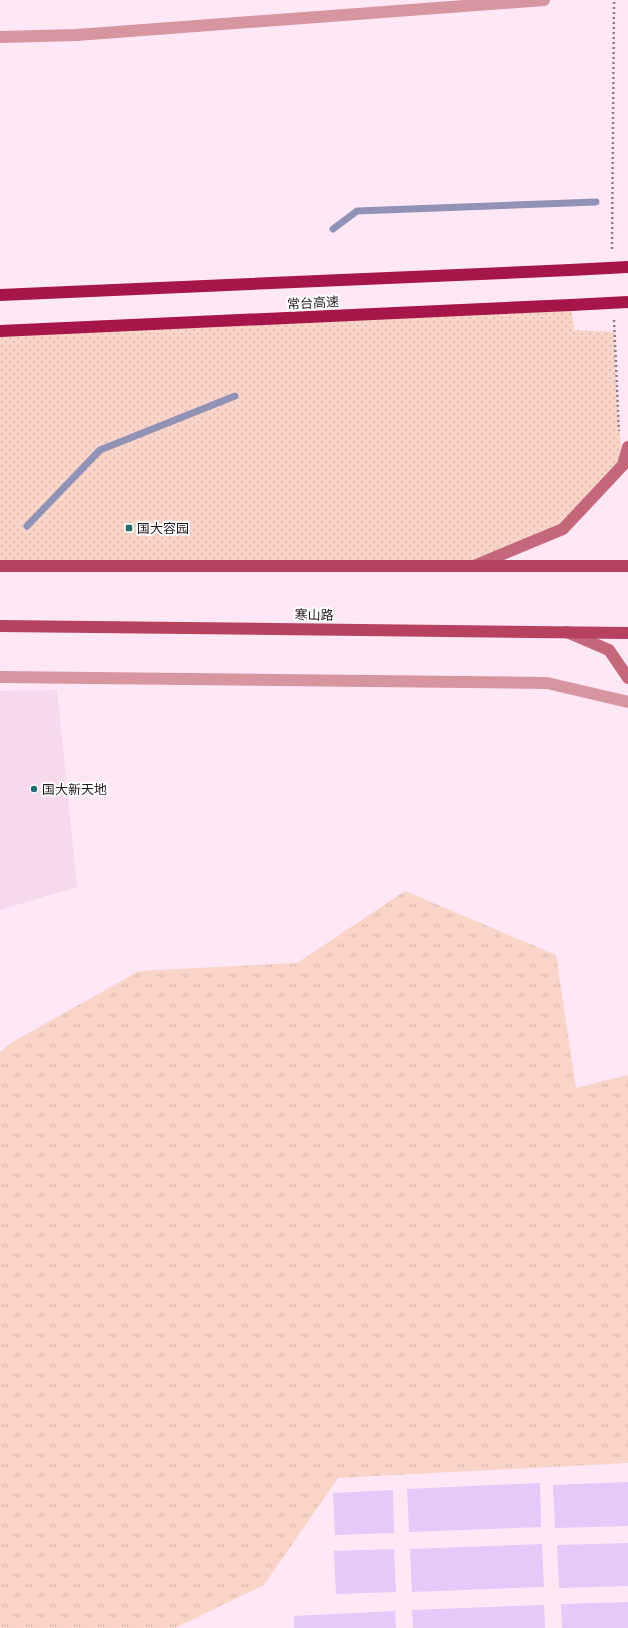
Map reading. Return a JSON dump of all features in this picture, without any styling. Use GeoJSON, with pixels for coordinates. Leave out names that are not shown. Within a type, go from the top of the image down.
{"type":"FeatureCollection","features":[{"type":"Feature","properties":{"kind":"highway","name":"常台高速"},"geometry":{"type":"LineString","coordinates":[[0,295],[628,267]]}},
{"type":"Feature","properties":{"kind":"highway","name":"常台高速"},"geometry":{"type":"LineString","coordinates":[[0,331],[628,302]]}},
{"type":"Feature","properties":{"kind":"main road"},"geometry":{"type":"LineString","coordinates":[[474,566],[563,529],[623,465],[628,447]]}},
{"type":"Feature","properties":{"kind":"main road"},"geometry":{"type":"LineString","coordinates":[[0,566],[628,566]]}},
{"type":"Feature","properties":{"kind":"main road","name":"寒山路"},"geometry":{"type":"LineString","coordinates":[[0,626],[628,633]]}},
{"type":"Feature","properties":{"kind":"main road"},"geometry":{"type":"LineString","coordinates":[[566,632],[609,650],[628,678]]}},
{"type":"Feature","properties":{"kind":"lane"},"geometry":{"type":"LineString","coordinates":[[0,37],[77,35],[544,0]]}},
{"type":"Feature","properties":{"kind":"lane"},"geometry":{"type":"LineString","coordinates":[[0,677],[547,683],[628,702]]}},
{"type":"Feature","properties":{"kind":"path"},"geometry":{"type":"LineString","coordinates":[[612,254],[614,0]]}},
{"type":"Feature","properties":{"kind":"path"},"geometry":{"type":"LineString","coordinates":[[614,316],[618,415],[623,465]]}},
{"type":"Feature","properties":{"kind":"shaded area","name":"国大新天地"},"geometry":{"type":"Polygon","coordinates":[[[57,690],[77,887],[0,910],[0,691],[57,690]]]}},
{"type":"Feature","properties":{"kind":"green space"},"geometry":{"type":"Polygon","coordinates":[[[571,305],[574,330],[614,332],[618,415],[623,465],[563,529],[474,566],[0,566],[0,331],[571,305]]]}},
{"type":"Feature","properties":{"kind":"green space"},"geometry":{"type":"Polygon","coordinates":[[[405,891],[556,955],[576,1088],[628,1075],[628,1463],[338,1478],[264,1585],[175,1628],[0,1628],[0,1052],[11,1043],[139,971],[297,963],[405,891]]]}},
{"type":"Feature","properties":{"kind":"building"},"geometry":{"type":"Polygon","coordinates":[[[628,1482],[628,1526],[555,1528],[553,1485],[628,1482]]]}},
{"type":"Feature","properties":{"kind":"building"},"geometry":{"type":"Polygon","coordinates":[[[540,1483],[541,1527],[409,1532],[407,1489],[540,1483]]]}},
{"type":"Feature","properties":{"kind":"building"},"geometry":{"type":"Polygon","coordinates":[[[393,1490],[394,1533],[335,1535],[333,1493],[393,1490]]]}},
{"type":"Feature","properties":{"kind":"building"},"geometry":{"type":"Polygon","coordinates":[[[628,1543],[628,1586],[559,1588],[557,1545],[628,1543]]]}},
{"type":"Feature","properties":{"kind":"building"},"geometry":{"type":"Polygon","coordinates":[[[542,1544],[544,1587],[412,1592],[410,1549],[542,1544]]]}},
{"type":"Feature","properties":{"kind":"building"},"geometry":{"type":"Polygon","coordinates":[[[394,1549],[396,1592],[336,1594],[334,1551],[394,1549]]]}},
{"type":"Feature","properties":{"kind":"building"},"geometry":{"type":"Polygon","coordinates":[[[628,1602],[628,1628],[562,1628],[561,1604],[628,1602]]]}},
{"type":"Feature","properties":{"kind":"building"},"geometry":{"type":"Polygon","coordinates":[[[544,1605],[545,1628],[413,1628],[412,1610],[544,1605]]]}},
{"type":"Feature","properties":{"kind":"building"},"geometry":{"type":"Polygon","coordinates":[[[395,1611],[396,1628],[294,1628],[294,1616],[395,1611]]]}},
{"type":"Feature","properties":{"kind":"waterway"},"geometry":{"type":"LineString","coordinates":[[333,229],[357,211],[596,202]]}},
{"type":"Feature","properties":{"kind":"waterway"},"geometry":{"type":"LineString","coordinates":[[27,526],[100,450],[235,396]]}},
{"type":"Feature","properties":{"kind":"place","name":"国大容园"},"geometry":{"type":"Point","coordinates":[129,528]}},
{"type":"Feature","properties":{"kind":"place","name":"国大新天地"},"geometry":{"type":"Point","coordinates":[34,789]}}]}
